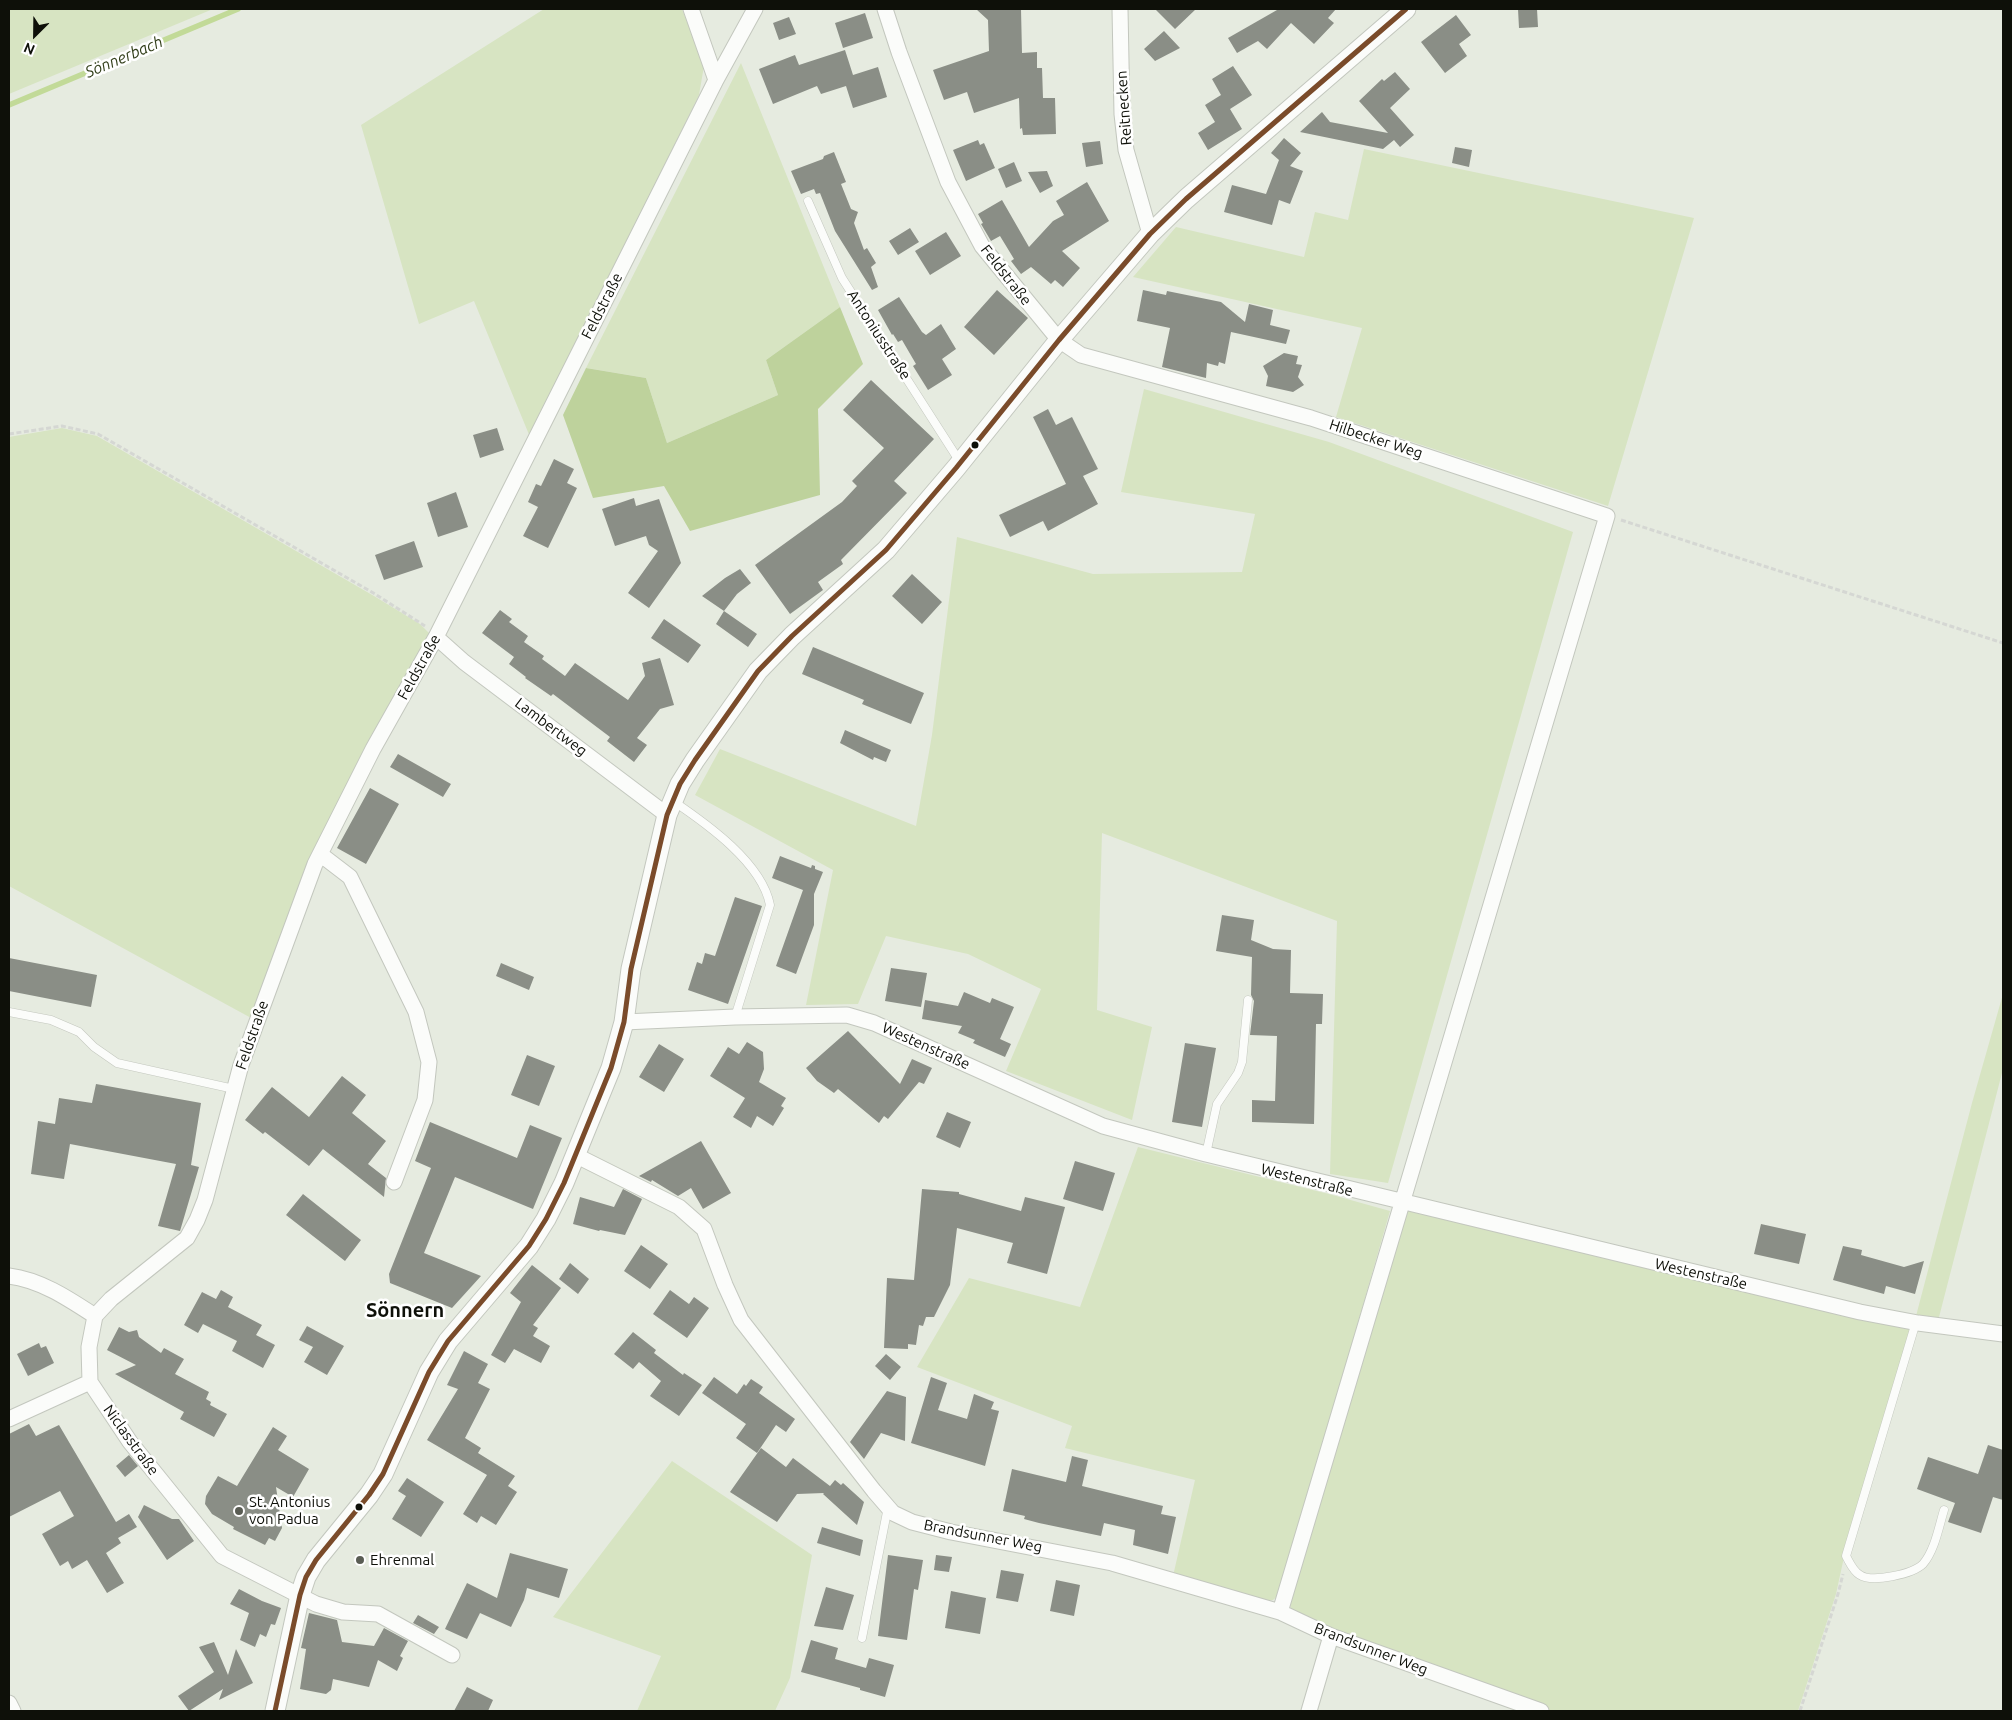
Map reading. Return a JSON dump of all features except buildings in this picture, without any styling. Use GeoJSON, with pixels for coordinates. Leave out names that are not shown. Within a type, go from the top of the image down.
{"type":"FeatureCollection","features":[{"type":"Feature","properties":{"kind":"street"},"geometry":{"type":"LineString","coordinates":[[691,9],[716,80]]}},
{"type":"Feature","properties":{"kind":"street","name":"Feldstraße"},"geometry":{"type":"LineString","coordinates":[[95,1316],[111,1299],[187,1238],[197,1220],[205,1200],[244,1055],[320,854],[373,749],[436,637],[716,80],[755,9]]}},
{"type":"Feature","properties":{"kind":"street","name":"Feldstraße"},"geometry":{"type":"LineString","coordinates":[[885,9],[899,52],[948,182],[982,246],[1059,340]]}},
{"type":"Feature","properties":{"kind":"street","name":"Reitnecken"},"geometry":{"type":"LineString","coordinates":[[1120,9],[1122,114],[1126,150],[1150,234]]}},
{"type":"Feature","properties":{"kind":"street"},"geometry":{"type":"LineString","coordinates":[[275,1711],[300,1595],[306,1577],[316,1560],[369,1495],[383,1474],[429,1372],[448,1341],[529,1246],[542,1226],[564,1183],[611,1068],[624,1022],[631,969],[670,808],[680,784],[758,671],[792,636],[886,550],[1059,340],[1150,234],[1186,199],[1406,9]]}},
{"type":"Feature","properties":{"kind":"street","name":"Hilbecker Weg"},"geometry":{"type":"LineString","coordinates":[[1059,340],[1081,355],[1311,418],[1607,516]]}},
{"type":"Feature","properties":{"kind":"street"},"geometry":{"type":"LineString","coordinates":[[1280,1612],[1607,516]]}},
{"type":"Feature","properties":{"kind":"street","name":"Lambertweg"},"geometry":{"type":"LineString","coordinates":[[436,637],[472,668],[670,808]]}},
{"type":"Feature","properties":{"kind":"street"},"geometry":{"type":"LineString","coordinates":[[320,854],[350,876],[416,1012],[429,1062],[425,1100],[394,1182]]}},
{"type":"Feature","properties":{"kind":"street","name":"Westenstraße"},"geometry":{"type":"LineString","coordinates":[[624,1022],[846,1015],[874,1023],[1104,1126],[1206,1154],[1403,1203],[1850,1310],[1916,1322],[2003,1334]]}},
{"type":"Feature","properties":{"kind":"street","name":"Brandsunner Weg"},"geometry":{"type":"LineString","coordinates":[[575,1155],[679,1207],[704,1229],[725,1285],[741,1320],[893,1513],[912,1522],[951,1532],[1112,1563],[1280,1612],[1331,1636],[1541,1711]]}},
{"type":"Feature","properties":{"kind":"street"},"geometry":{"type":"LineString","coordinates":[[9,1276],[19,1277],[48,1288],[95,1316],[89,1348],[90,1382],[9,1419]]}},
{"type":"Feature","properties":{"kind":"street","name":"Niclasstraße"},"geometry":{"type":"LineString","coordinates":[[90,1382],[130,1442],[222,1556],[316,1604],[343,1612],[378,1614],[452,1655]]}},
{"type":"Feature","properties":{"kind":"street"},"geometry":{"type":"LineString","coordinates":[[1309,1711],[1331,1636]]}},
{"type":"Feature","properties":{"kind":"street"},"geometry":{"type":"LineString","coordinates":[[9,1703],[13,1711]]}},
{"type":"Feature","properties":{"kind":"lane","name":"Antoniusstraße"},"geometry":{"type":"LineString","coordinates":[[808,201],[842,278],[960,462]]}},
{"type":"Feature","properties":{"kind":"lane"},"geometry":{"type":"LineString","coordinates":[[670,808],[692,814],[743,857],[768,892],[770,905],[736,1017]]}},
{"type":"Feature","properties":{"kind":"lane"},"geometry":{"type":"LineString","coordinates":[[1206,1154],[1217,1104],[1238,1073],[1242,1062],[1248,1000]]}},
{"type":"Feature","properties":{"kind":"lane"},"geometry":{"type":"LineString","coordinates":[[9,1012],[50,1020],[79,1032],[94,1047],[117,1063],[234,1089]]}},
{"type":"Feature","properties":{"kind":"lane"},"geometry":{"type":"LineString","coordinates":[[1916,1322],[1846,1556],[1853,1569],[1861,1576],[1890,1578],[1921,1566],[1929,1555],[1944,1510]]}},
{"type":"Feature","properties":{"kind":"lane"},"geometry":{"type":"LineString","coordinates":[[862,1638],[888,1507]]}},
{"type":"Feature","properties":{"kind":"path"},"geometry":{"type":"LineString","coordinates":[[9,434],[62,426],[98,434],[413,617],[436,637]]}},
{"type":"Feature","properties":{"kind":"path"},"geometry":{"type":"LineString","coordinates":[[1607,516],[2003,643]]}},
{"type":"Feature","properties":{"kind":"path"},"geometry":{"type":"LineString","coordinates":[[1800,1711],[1838,1594],[1846,1556]]}},
{"type":"Feature","properties":{"kind":"green space"},"geometry":{"type":"Polygon","coordinates":[[[9,9],[213,9],[9,94],[9,9]]]}},
{"type":"Feature","properties":{"kind":"green space"},"geometry":{"type":"Polygon","coordinates":[[[544,9],[682,9],[704,66],[699,95],[530,437],[474,301],[419,324],[361,125],[544,9]]]}},
{"type":"Feature","properties":{"kind":"green space"},"geometry":{"type":"Polygon","coordinates":[[[741,63],[840,307],[766,360],[778,395],[667,443],[646,378],[586,368],[741,63]]]}},
{"type":"Feature","properties":{"kind":"green space"},"geometry":{"type":"Polygon","coordinates":[[[1364,149],[1694,218],[1608,506],[1336,417],[1362,328],[1133,277],[1176,227],[1304,257],[1315,212],[1348,220],[1364,149]]]}},
{"type":"Feature","properties":{"kind":"green space"},"geometry":{"type":"Polygon","coordinates":[[[840,307],[863,364],[818,409],[820,495],[690,531],[664,486],[593,498],[563,415],[586,368],[646,378],[667,443],[778,395],[766,360],[840,307]]]}},
{"type":"Feature","properties":{"kind":"green space"},"geometry":{"type":"Polygon","coordinates":[[[1144,389],[1329,442],[1573,532],[1388,1183],[1330,1174],[1337,921],[1102,833],[1097,1010],[1152,1027],[1132,1120],[1006,1071],[1041,989],[968,954],[886,936],[858,1004],[806,1005],[833,870],[695,795],[720,749],[916,826],[932,735],[957,537],[1093,574],[1242,572],[1255,514],[1121,492],[1144,389]]]}},
{"type":"Feature","properties":{"kind":"green space"},"geometry":{"type":"Polygon","coordinates":[[[62,428],[97,436],[374,596],[420,624],[434,638],[370,748],[253,1019],[9,886],[9,437],[62,428]]]}},
{"type":"Feature","properties":{"kind":"green space"},"geometry":{"type":"Polygon","coordinates":[[[2003,994],[2003,1069],[1938,1321],[1916,1316],[1972,1103],[2003,994]]]}},
{"type":"Feature","properties":{"kind":"green space"},"geometry":{"type":"Polygon","coordinates":[[[1138,1147],[1390,1211],[1280,1594],[1273,1600],[1261,1602],[1173,1576],[1195,1480],[1065,1448],[1072,1426],[917,1367],[969,1278],[1080,1307],[1138,1147]]]}},
{"type":"Feature","properties":{"kind":"green space"},"geometry":{"type":"Polygon","coordinates":[[[1405,1207],[1912,1324],[1844,1557],[1836,1594],[1798,1711],[1551,1711],[1335,1633],[1291,1610],[1289,1595],[1405,1207]]]}},
{"type":"Feature","properties":{"kind":"green space"},"geometry":{"type":"Polygon","coordinates":[[[672,1461],[812,1555],[790,1678],[775,1711],[637,1711],[661,1656],[553,1617],[672,1461]]]}},
{"type":"Feature","properties":{"kind":"waterway","name":"Sönnerbach"},"geometry":{"type":"LineString","coordinates":[[9,105],[238,9]]}},
{"type":"Feature","properties":{"kind":"transit line"},"geometry":{"type":"LineString","coordinates":[[275,1711],[300,1595],[306,1577],[316,1560],[369,1495],[383,1474],[429,1372],[448,1341],[529,1246],[546,1219],[564,1183],[611,1068],[624,1022],[631,969],[667,815],[680,784],[695,760],[758,671],[792,636],[886,550],[956,468],[1059,340],[1150,234],[1186,199],[1406,9]]}},
{"type":"Feature","properties":{"kind":"place","name":"St. Antonius von Padua"},"geometry":{"type":"Point","coordinates":[239,1511]}},
{"type":"Feature","properties":{"kind":"place","name":"Ehrenmal"},"geometry":{"type":"Point","coordinates":[360,1560]}},
{"type":"Feature","properties":{"kind":"district","name":"Sönnern"},"geometry":{"type":"Point","coordinates":[405,1310]}}]}
